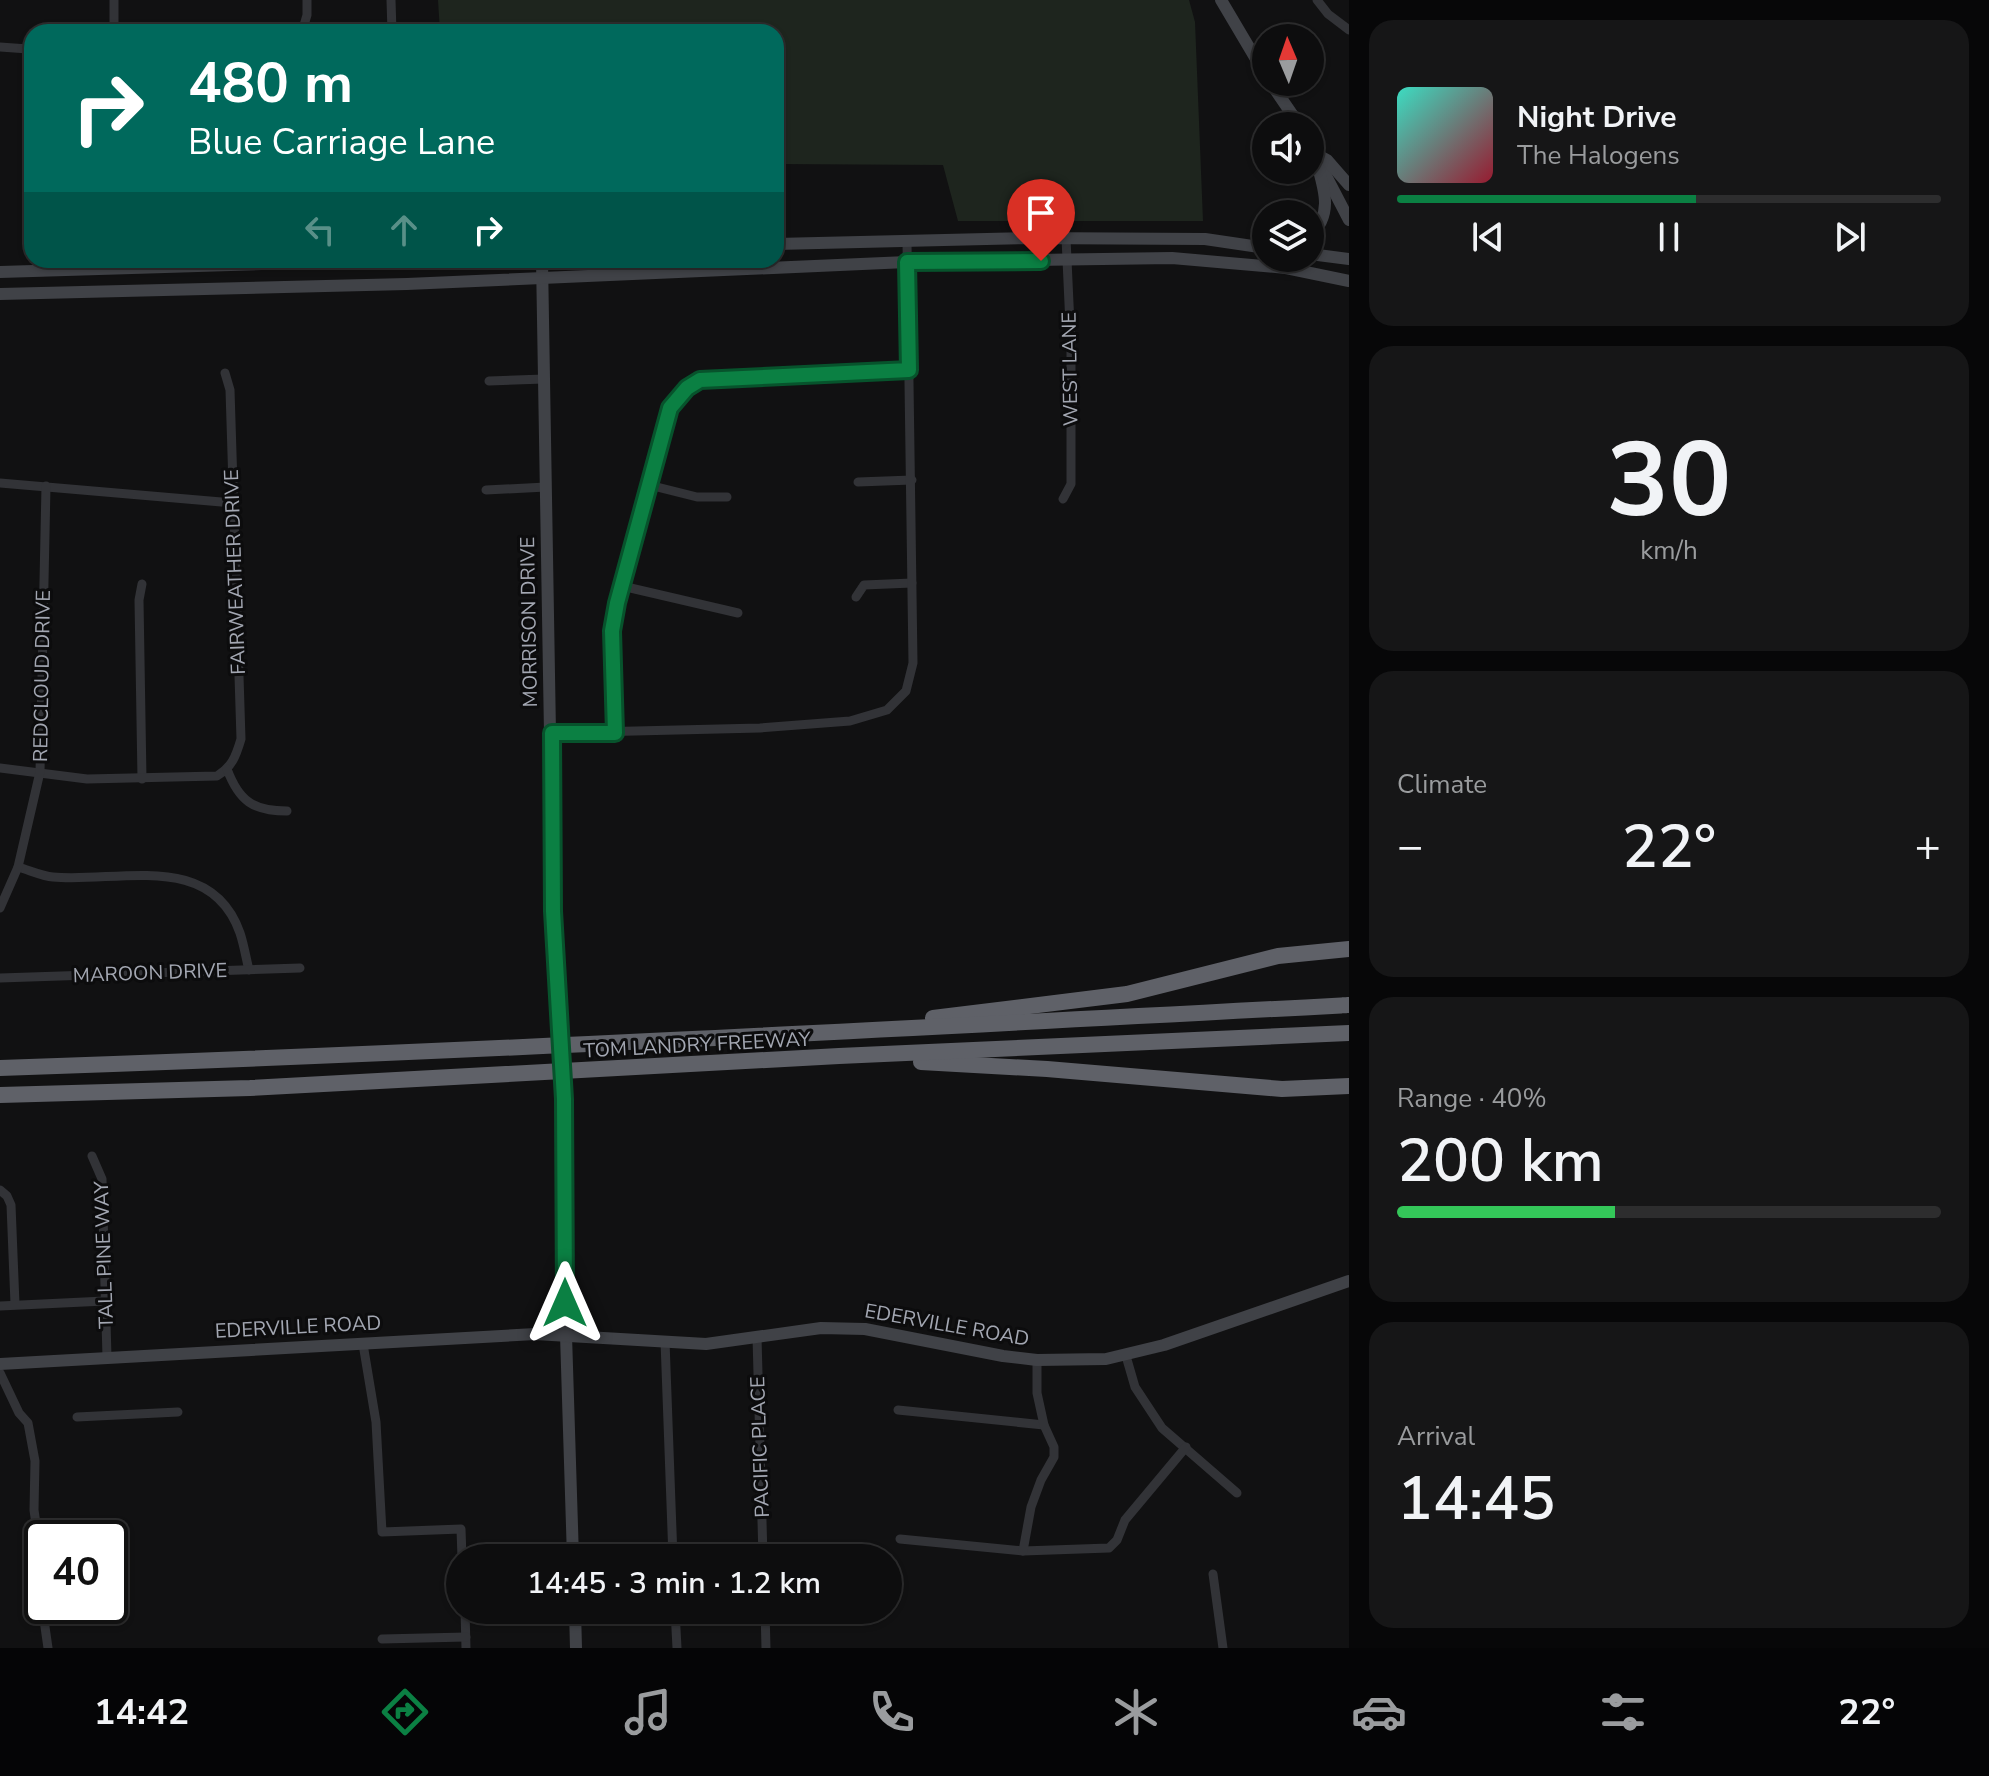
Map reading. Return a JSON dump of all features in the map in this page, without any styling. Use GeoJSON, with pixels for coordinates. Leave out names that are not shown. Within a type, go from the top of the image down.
{"type":"FeatureCollection","features":[{"type":"Feature","properties":{"kind":"highway"},"geometry":{"type":"LineString","coordinates":[[836,1033],[1000,1008],[1127,994],[1278,956],[1349,949]]}},
{"type":"Feature","properties":{"kind":"highway","name":"TOM LANDRY FREEWAY"},"geometry":{"type":"LineString","coordinates":[[0,1068],[836,1033],[1349,1005]]}},
{"type":"Feature","properties":{"kind":"highway","name":"TOM LANDRY FREEWAY"},"geometry":{"type":"LineString","coordinates":[[0,1095],[266,1087],[839,1056],[1349,1033]]}},
{"type":"Feature","properties":{"kind":"highway"},"geometry":{"type":"LineString","coordinates":[[839,1056],[1047,1069],[1282,1089],[1349,1086]]}},
{"type":"Feature","properties":{"kind":"street"},"geometry":{"type":"LineString","coordinates":[[114,0],[114,24]]}},
{"type":"Feature","properties":{"kind":"street"},"geometry":{"type":"LineString","coordinates":[[304,24],[307,0]]}},
{"type":"Feature","properties":{"kind":"street"},"geometry":{"type":"LineString","coordinates":[[391,0],[392,24]]}},
{"type":"Feature","properties":{"kind":"street"},"geometry":{"type":"LineString","coordinates":[[1221,0],[1252,52]]}},
{"type":"Feature","properties":{"kind":"street"},"geometry":{"type":"LineString","coordinates":[[1317,0],[1328,14],[1349,30]]}},
{"type":"Feature","properties":{"kind":"street"},"geometry":{"type":"LineString","coordinates":[[0,47],[24,49]]}},
{"type":"Feature","properties":{"kind":"street"},"geometry":{"type":"LineString","coordinates":[[1324,158],[1349,185]]}},
{"type":"Feature","properties":{"kind":"street"},"geometry":{"type":"LineString","coordinates":[[1324,172],[1349,220]]}},
{"type":"Feature","properties":{"kind":"street"},"geometry":{"type":"LineString","coordinates":[[1322,184],[1326,212],[1324,218]]}},
{"type":"Feature","properties":{"kind":"street"},"geometry":{"type":"LineString","coordinates":[[784,244],[1066,238],[1205,239],[1252,246]]}},
{"type":"Feature","properties":{"kind":"street","name":"WEST LANE"},"geometry":{"type":"LineString","coordinates":[[1063,499],[1071,484],[1066,238]]}},
{"type":"Feature","properties":{"kind":"street"},"geometry":{"type":"LineString","coordinates":[[552,733],[760,728],[850,721],[887,710],[904,693],[913,663],[907,242]]}},
{"type":"Feature","properties":{"kind":"street"},"geometry":{"type":"LineString","coordinates":[[1324,256],[1349,259]]}},
{"type":"Feature","properties":{"kind":"street"},"geometry":{"type":"LineString","coordinates":[[784,267],[907,262],[1198,260],[1286,268],[1349,281]]}},
{"type":"Feature","properties":{"kind":"street"},"geometry":{"type":"LineString","coordinates":[[0,272],[131,268]]}},
{"type":"Feature","properties":{"kind":"street","name":"MORRISON DRIVE"},"geometry":{"type":"LineString","coordinates":[[542,268],[553,911],[564,1099],[573,1544]]}},
{"type":"Feature","properties":{"kind":"street"},"geometry":{"type":"LineString","coordinates":[[0,294],[407,284],[751,268]]}},
{"type":"Feature","properties":{"kind":"street"},"geometry":{"type":"LineString","coordinates":[[615,733],[612,631],[670,408],[687,388],[700,380],[909,370]]}},
{"type":"Feature","properties":{"kind":"street","name":"FAIRWEATHER DRIVE"},"geometry":{"type":"LineString","coordinates":[[225,373],[230,390],[241,739],[236,756],[227,769]]}},
{"type":"Feature","properties":{"kind":"street"},"geometry":{"type":"LineString","coordinates":[[489,381],[544,379]]}},
{"type":"Feature","properties":{"kind":"street"},"geometry":{"type":"LineString","coordinates":[[858,482],[912,480]]}},
{"type":"Feature","properties":{"kind":"street"},"geometry":{"type":"LineString","coordinates":[[0,483],[233,503]]}},
{"type":"Feature","properties":{"kind":"street"},"geometry":{"type":"LineString","coordinates":[[649,485],[697,497],[727,497]]}},
{"type":"Feature","properties":{"kind":"street","name":"REDCLOUD DRIVE"},"geometry":{"type":"LineString","coordinates":[[0,908],[18,867],[40,772],[46,486]]}},
{"type":"Feature","properties":{"kind":"street"},"geometry":{"type":"LineString","coordinates":[[486,490],[546,487]]}},
{"type":"Feature","properties":{"kind":"street"},"geometry":{"type":"LineString","coordinates":[[856,597],[864,585],[912,583]]}},
{"type":"Feature","properties":{"kind":"street"},"geometry":{"type":"LineString","coordinates":[[142,584],[139,600],[142,779]]}},
{"type":"Feature","properties":{"kind":"street"},"geometry":{"type":"LineString","coordinates":[[622,586],[738,613]]}},
{"type":"Feature","properties":{"kind":"street"},"geometry":{"type":"LineString","coordinates":[[0,768],[87,779],[217,776],[227,769],[234,788],[248,803],[267,811],[287,811]]}},
{"type":"Feature","properties":{"kind":"street"},"geometry":{"type":"LineString","coordinates":[[18,867],[52,877],[168,875],[194,882],[219,899],[232,916],[241,934],[249,970]]}},
{"type":"Feature","properties":{"kind":"street","name":"MAROON DRIVE"},"geometry":{"type":"LineString","coordinates":[[0,978],[300,968]]}},
{"type":"Feature","properties":{"kind":"street","name":"TALL PINE WAY"},"geometry":{"type":"LineString","coordinates":[[92,1156],[102,1179],[107,1357]]}},
{"type":"Feature","properties":{"kind":"street"},"geometry":{"type":"LineString","coordinates":[[4,1193],[11,1205],[15,1304]]}},
{"type":"Feature","properties":{"kind":"street","name":"EDERVILLE ROAD"},"geometry":{"type":"LineString","coordinates":[[0,1364],[535,1334],[706,1344],[821,1328],[865,1329],[1037,1360],[1106,1359],[1126,1356],[1349,1281]]}},
{"type":"Feature","properties":{"kind":"street"},"geometry":{"type":"LineString","coordinates":[[0,1306],[105,1301]]}},
{"type":"Feature","properties":{"kind":"street","name":"PACIFIC PLACE"},"geometry":{"type":"LineString","coordinates":[[757,1337],[763,1544]]}},
{"type":"Feature","properties":{"kind":"street"},"geometry":{"type":"LineString","coordinates":[[665,1341],[672,1544]]}},
{"type":"Feature","properties":{"kind":"street"},"geometry":{"type":"LineString","coordinates":[[363,1344],[376,1422],[382,1532],[461,1529],[462,1544]]}},
{"type":"Feature","properties":{"kind":"street"},"geometry":{"type":"LineString","coordinates":[[1126,1356],[1135,1387],[1162,1428],[1237,1493]]}},
{"type":"Feature","properties":{"kind":"street"},"geometry":{"type":"LineString","coordinates":[[1023,1551],[1031,1507],[1054,1457],[1054,1447],[1044,1425],[1037,1393],[1037,1360]]}},
{"type":"Feature","properties":{"kind":"street"},"geometry":{"type":"LineString","coordinates":[[0,1373],[19,1413],[28,1423],[35,1461],[35,1520]]}},
{"type":"Feature","properties":{"kind":"street"},"geometry":{"type":"LineString","coordinates":[[898,1410],[1030,1426],[1044,1425]]}},
{"type":"Feature","properties":{"kind":"street"},"geometry":{"type":"LineString","coordinates":[[77,1417],[178,1412]]}},
{"type":"Feature","properties":{"kind":"street"},"geometry":{"type":"LineString","coordinates":[[900,1539],[1023,1551],[1109,1548],[1117,1540],[1125,1520],[1186,1447]]}},
{"type":"Feature","properties":{"kind":"street"},"geometry":{"type":"LineString","coordinates":[[1213,1574],[1223,1648]]}},
{"type":"Feature","properties":{"kind":"street"},"geometry":{"type":"LineString","coordinates":[[45,1624],[48,1648]]}},
{"type":"Feature","properties":{"kind":"street"},"geometry":{"type":"LineString","coordinates":[[466,1624],[466,1648]]}},
{"type":"Feature","properties":{"kind":"street"},"geometry":{"type":"LineString","coordinates":[[575,1624],[576,1648]]}},
{"type":"Feature","properties":{"kind":"street"},"geometry":{"type":"LineString","coordinates":[[676,1624],[677,1648]]}},
{"type":"Feature","properties":{"kind":"street"},"geometry":{"type":"LineString","coordinates":[[765,1624],[766,1648]]}},
{"type":"Feature","properties":{"kind":"street"},"geometry":{"type":"LineString","coordinates":[[382,1639],[466,1637]]}},
{"type":"Feature","properties":{"kind":"shaded area"},"geometry":{"type":"Polygon","coordinates":[[[438,0],[1189,0],[1195,22],[1203,221],[958,221],[943,165],[784,164],[784,24],[440,24],[438,0]]]}},
{"type":"Feature","properties":{"kind":"route"},"geometry":{"type":"LineString","coordinates":[[565,1303],[564,1099],[553,911],[552,733],[615,733],[612,631],[670,408],[677,397],[700,380],[909,370],[907,262],[1041,261]]}}]}
